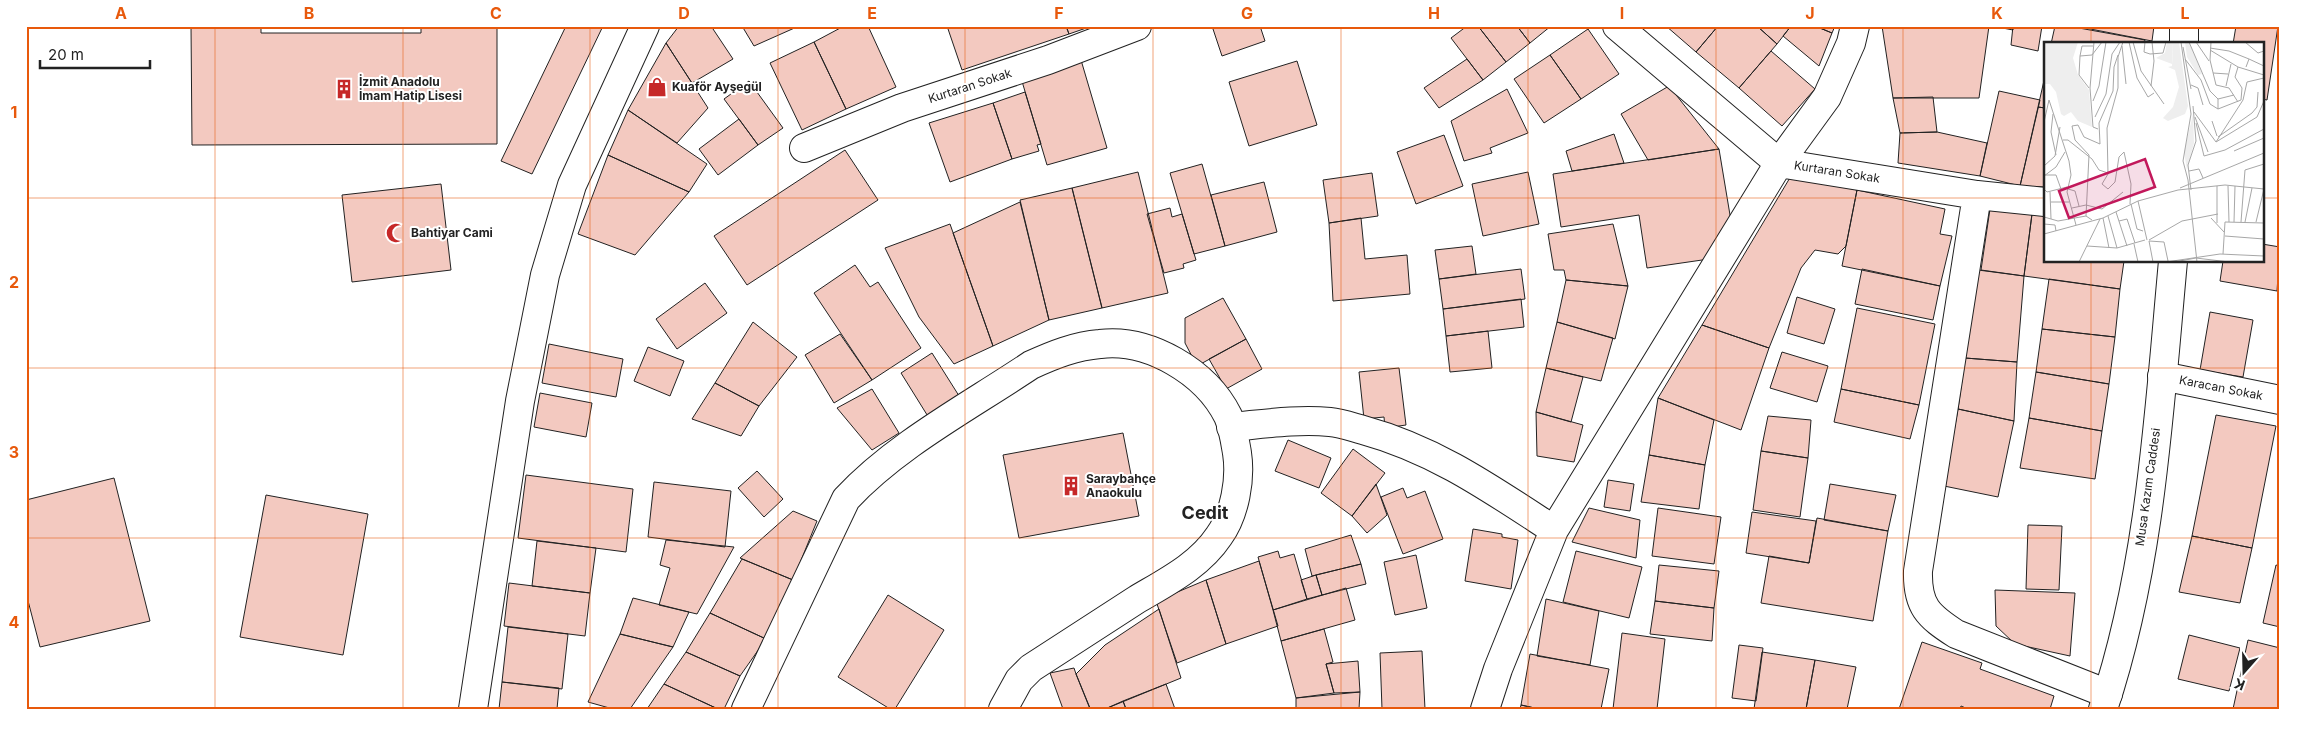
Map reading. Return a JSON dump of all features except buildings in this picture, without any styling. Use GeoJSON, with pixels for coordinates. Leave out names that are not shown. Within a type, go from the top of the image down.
{"type":"FeatureCollection","features":[{"type":"Feature","properties":{"kind":"street"},"geometry":{"type":"LineString","coordinates":[[473,709],[520,401],[546,275],[572,185],[645,26]]}},
{"type":"Feature","properties":{"kind":"street","name":"Kurtaran Sokak"},"geometry":{"type":"LineString","coordinates":[[804,148],[902,108],[1048,60],[1138,26]]}},
{"type":"Feature","properties":{"kind":"street","name":"Kurtaran Sokak"},"geometry":{"type":"LineString","coordinates":[[1617,26],[1778,163],[1977,195],[2044,202]]}},
{"type":"Feature","properties":{"kind":"street"},"geometry":{"type":"LineString","coordinates":[[1485,709],[1498,670],[1554,530],[1778,163],[1828,97],[1851,44],[1855,26]]}},
{"type":"Feature","properties":{"kind":"street"},"geometry":{"type":"LineString","coordinates":[[2184,26],[2184,42]]}},
{"type":"Feature","properties":{"kind":"street"},"geometry":{"type":"LineString","coordinates":[[1977,195],[1918,571],[1918,588],[1923,607],[1935,620],[1956,634],[2105,701]]}},
{"type":"Feature","properties":{"kind":"street","name":"Musa Kazım Caddesi"},"geometry":{"type":"LineString","coordinates":[[2105,701],[2124,636],[2145,523],[2173,262]]}},
{"type":"Feature","properties":{"kind":"street"},"geometry":{"type":"LineString","coordinates":[[746,709],[846,499],[867,476],[901,451],[1031,365],[1076,348],[1101,343],[1124,345],[1152,351],[1181,364],[1204,384],[1228,416],[1231,427],[1240,470],[1233,506],[1220,535],[1199,561],[1030,668],[1019,680],[1003,709]]}},
{"type":"Feature","properties":{"kind":"street","name":"Karacan Sokak"},"geometry":{"type":"LineString","coordinates":[[2162,376],[2280,400]]}},
{"type":"Feature","properties":{"kind":"street"},"geometry":{"type":"LineString","coordinates":[[1231,427],[1297,421],[1332,422],[1378,434],[1430,453],[1470,474],[1554,530]]}},
{"type":"Feature","properties":{"kind":"place","name":"Kuaför Ayşegül"},"geometry":{"type":"Point","coordinates":[657,87]}},
{"type":"Feature","properties":{"kind":"place","name":"İzmit Anadolu İmam Hatip Lisesi"},"geometry":{"type":"Point","coordinates":[344,89]}},
{"type":"Feature","properties":{"kind":"place","name":"Bahtiyar Cami"},"geometry":{"type":"Point","coordinates":[396,233]}},
{"type":"Feature","properties":{"kind":"place","name":"Saraybahçe Anaokulu"},"geometry":{"type":"Point","coordinates":[1071,486]}},
{"type":"Feature","properties":{"kind":"district","name":"Cedit"},"geometry":{"type":"Point","coordinates":[1205,513]}}]}
